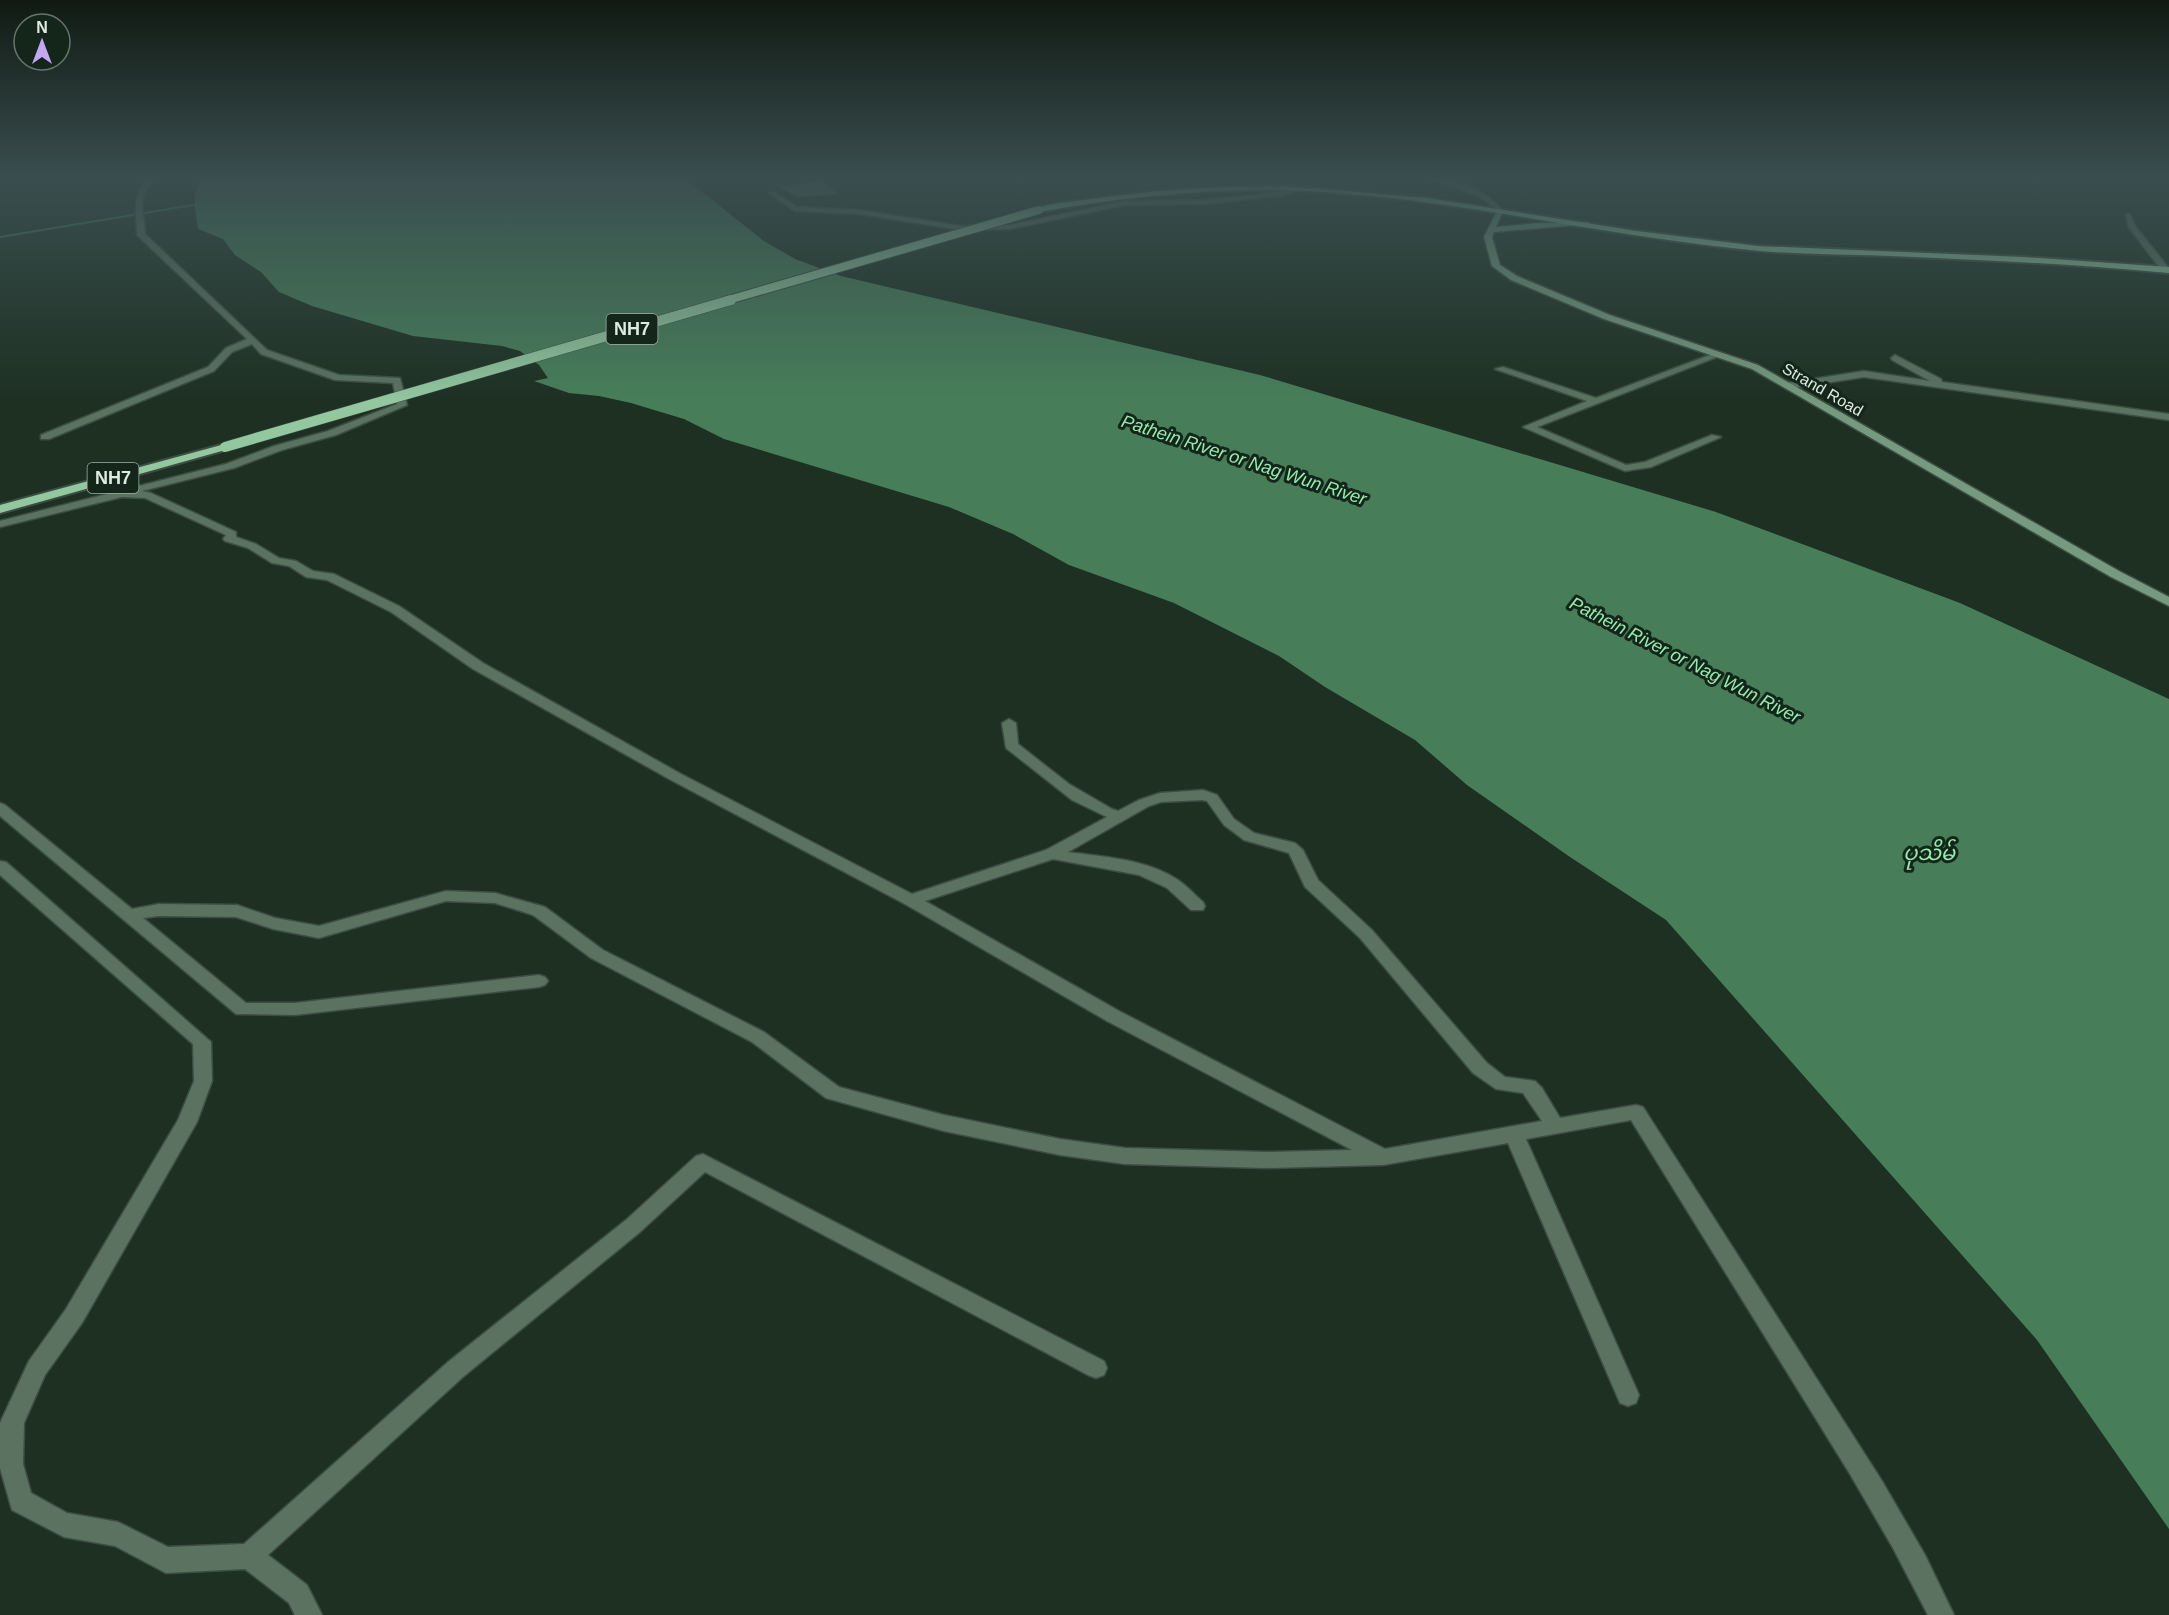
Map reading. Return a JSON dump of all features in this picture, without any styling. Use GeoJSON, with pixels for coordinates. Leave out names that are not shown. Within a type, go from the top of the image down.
{"type":"FeatureCollection","features":[{"type":"Feature","properties":{"kind":"highway","name":"NH7"},"geometry":{"type":"LineString","coordinates":[[0,509],[225,447],[897,251]]}},
{"type":"Feature","properties":{"kind":"highway","name":"NH7"},"geometry":{"type":"LineString","coordinates":[[1826,251],[2079,262],[2167,270]]}},
{"type":"Feature","properties":{"kind":"main road","name":"Strand Road"},"geometry":{"type":"LineString","coordinates":[[1492,251],[1496,266],[1514,278],[1607,317],[1755,367],[2169,602]]}},
{"type":"Feature","properties":{"kind":"street"},"geometry":{"type":"LineString","coordinates":[[0,524],[230,466],[278,447],[361,423],[402,405],[397,380],[338,378],[264,352],[158,251]]}},
{"type":"Feature","properties":{"kind":"street"},"geometry":{"type":"LineString","coordinates":[[2152,251],[2167,270]]}},
{"type":"Feature","properties":{"kind":"street"},"geometry":{"type":"LineString","coordinates":[[45,437],[212,369],[229,350],[253,340]]}},
{"type":"Feature","properties":{"kind":"street"},"geometry":{"type":"LineString","coordinates":[[1716,437],[1638,468],[1625,468],[1528,427],[1718,355]]}},
{"type":"Feature","properties":{"kind":"street"},"geometry":{"type":"LineString","coordinates":[[1895,358],[1949,387]]}},
{"type":"Feature","properties":{"kind":"street"},"geometry":{"type":"LineString","coordinates":[[1500,369],[1595,401]]}},
{"type":"Feature","properties":{"kind":"street"},"geometry":{"type":"LineString","coordinates":[[1787,386],[1864,374],[2169,417]]}},
{"type":"Feature","properties":{"kind":"street"},"geometry":{"type":"LineString","coordinates":[[116,494],[147,495],[232,534],[229,539],[252,546],[276,561],[292,563],[310,573],[330,577],[395,609],[478,666],[676,777],[910,900],[1113,1016],[1383,1157]]}},
{"type":"Feature","properties":{"kind":"street"},"geometry":{"type":"LineString","coordinates":[[1009,723],[1011,745],[1075,794],[1106,813],[1122,817]]}},
{"type":"Feature","properties":{"kind":"street"},"geometry":{"type":"LineString","coordinates":[[910,900],[1052,854],[1144,803],[1160,798],[1203,795],[1212,798],[1229,822],[1249,837],[1290,846],[1295,850],[1311,883],[1366,934],[1480,1068],[1494,1080],[1503,1084],[1528,1086],[1535,1093],[1555,1126]]}},
{"type":"Feature","properties":{"kind":"street"},"geometry":{"type":"LineString","coordinates":[[0,808],[242,1009],[304,1008],[539,981]]}},
{"type":"Feature","properties":{"kind":"street"},"geometry":{"type":"LineString","coordinates":[[1052,854],[1151,873],[1169,882],[1197,906]]}},
{"type":"Feature","properties":{"kind":"street"},"geometry":{"type":"LineString","coordinates":[[0,866],[202,1042],[203,1081],[187,1122],[74,1316],[37,1368],[12,1424],[11,1464],[21,1501],[64,1525],[118,1534],[166,1560],[249,1556],[456,1369],[633,1226],[703,1162],[1096,1368]]}},
{"type":"Feature","properties":{"kind":"street"},"geometry":{"type":"LineString","coordinates":[[129,915],[159,910],[237,910],[273,923],[319,932],[446,896],[495,898],[539,911],[597,954],[758,1037],[833,1093],[944,1123],[1060,1147],[1125,1156],[1266,1160],[1383,1157],[1636,1112],[1740,1271],[1858,1466],[1930,1591],[1941,1615]]}},
{"type":"Feature","properties":{"kind":"street"},"geometry":{"type":"LineString","coordinates":[[1514,1134],[1628,1395]]}},
{"type":"Feature","properties":{"kind":"street"},"geometry":{"type":"LineString","coordinates":[[249,1556],[298,1594],[309,1615]]}},
{"type":"Feature","properties":{"kind":"water","name":"ပုသိမ်"},"geometry":{"type":"Polygon","coordinates":[[[232,251],[782,251],[795,259],[841,276],[1260,375],[1716,512],[1960,603],[2169,699],[2169,1529],[2037,1340],[1666,920],[1467,785],[1415,740],[1325,687],[1279,656],[1174,603],[1069,565],[1013,534],[949,507],[724,439],[684,419],[631,403],[599,396],[569,393],[534,381],[548,378],[539,365],[520,351],[502,346],[413,336],[312,306],[279,292],[261,272],[232,251]]]}},
{"type":"Feature","properties":{"kind":"water label","name":"Pathein River or Nag Wun River"},"geometry":{"type":"Point","coordinates":[1244,460]}},
{"type":"Feature","properties":{"kind":"water label","name":"Pathein River or Nag Wun River"},"geometry":{"type":"Point","coordinates":[1685,660]}}]}
